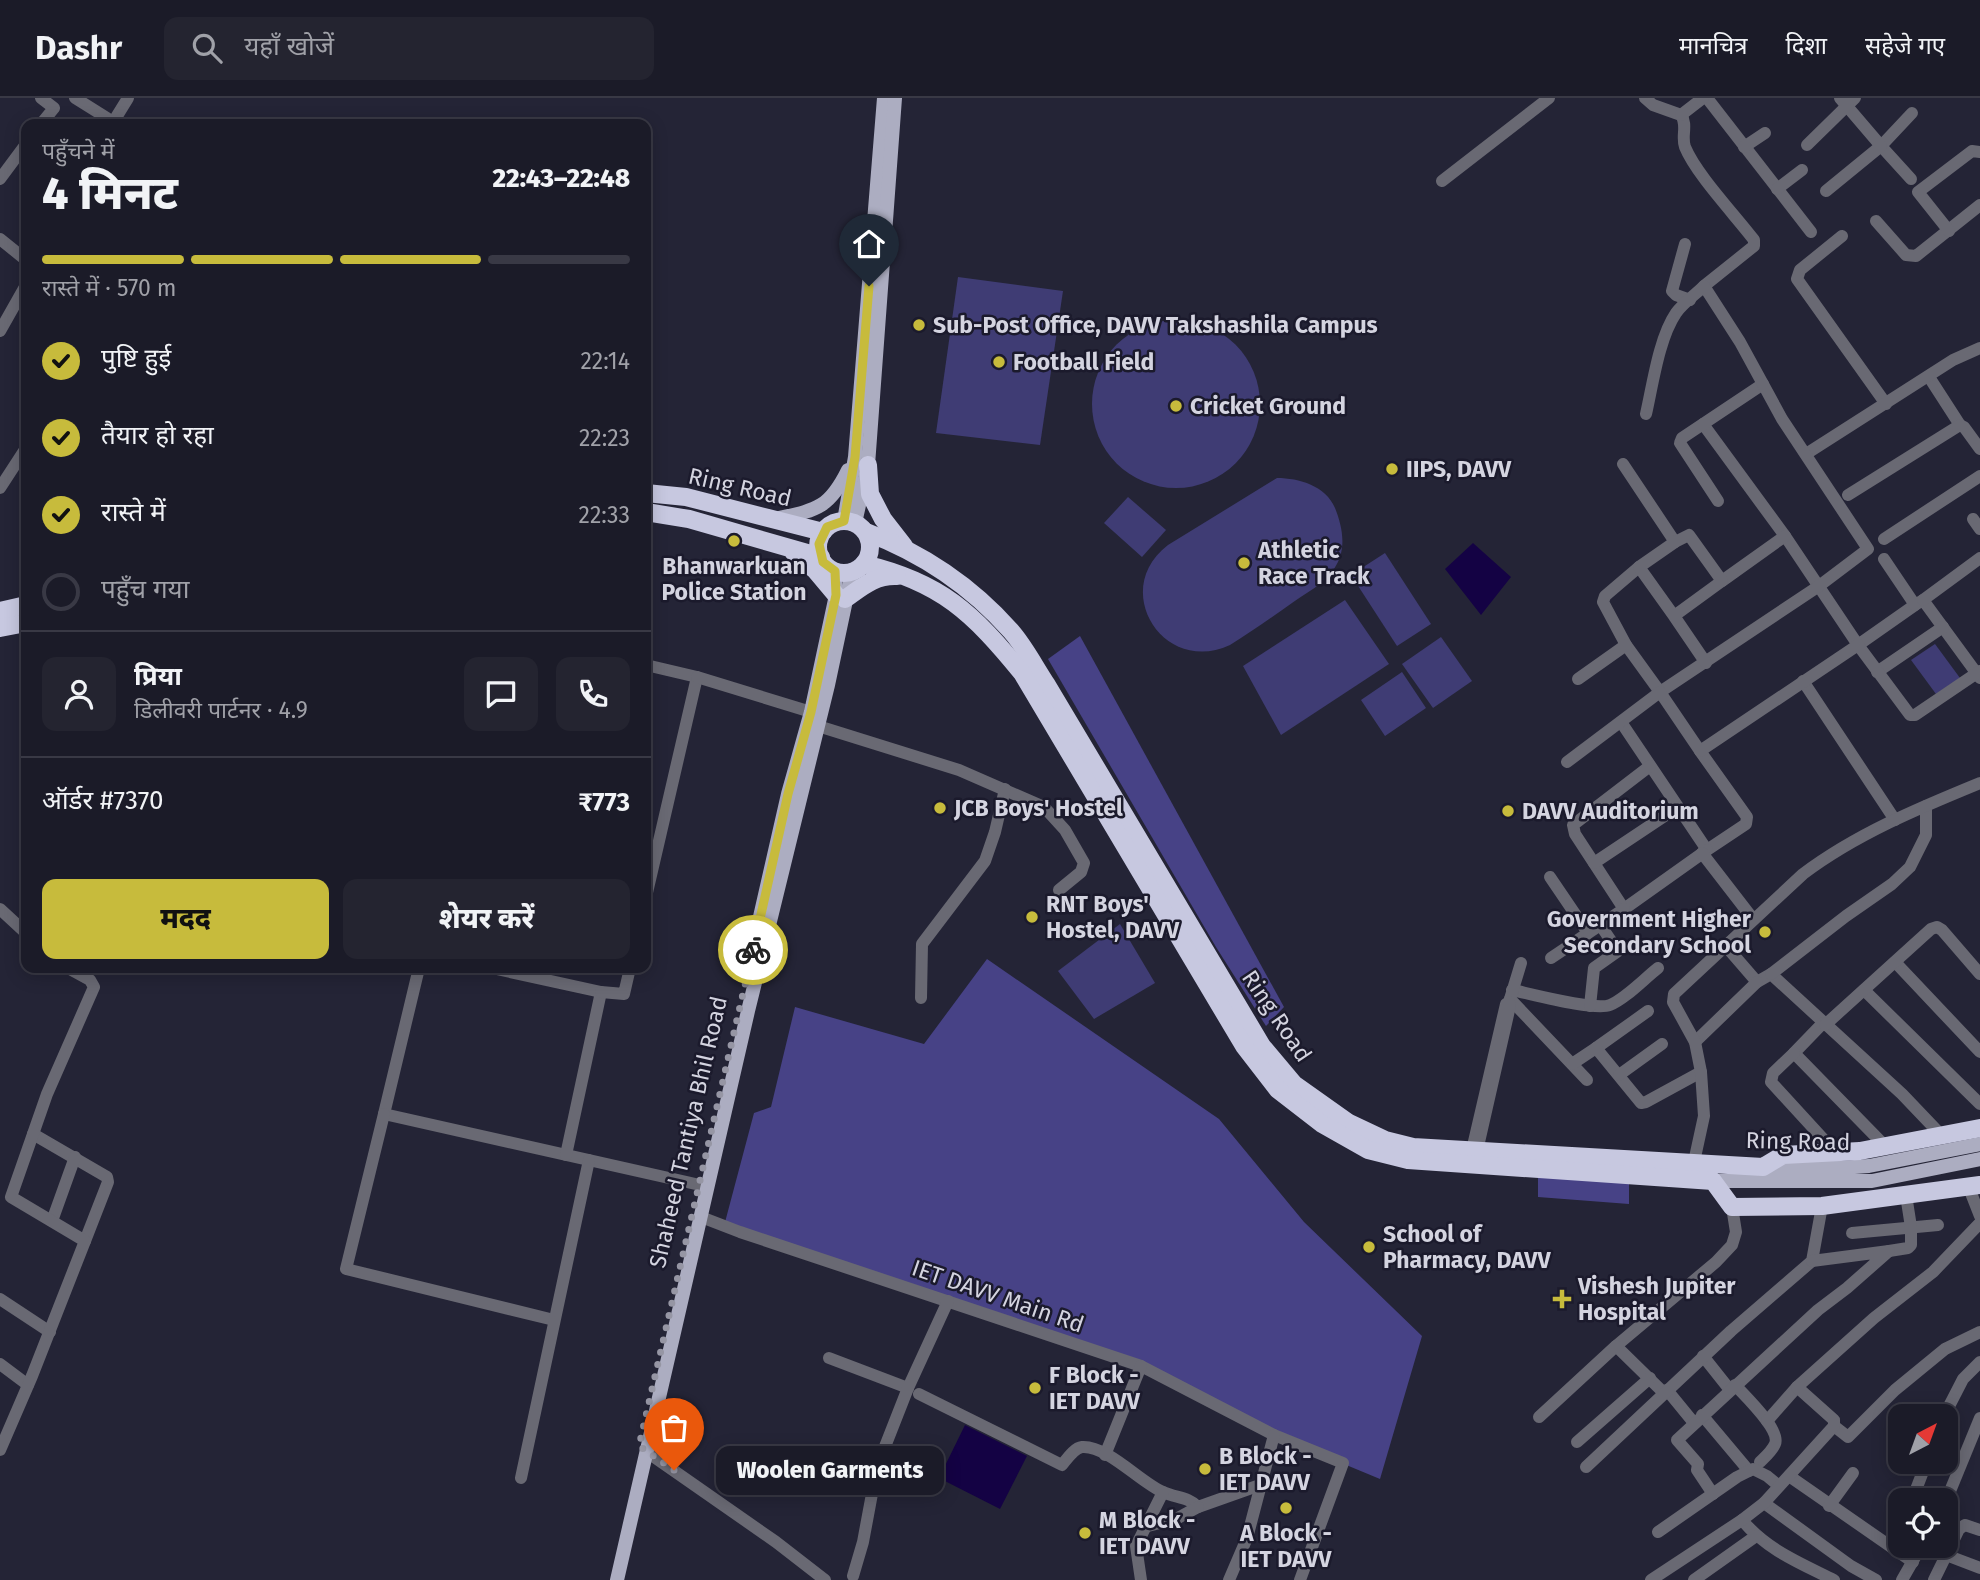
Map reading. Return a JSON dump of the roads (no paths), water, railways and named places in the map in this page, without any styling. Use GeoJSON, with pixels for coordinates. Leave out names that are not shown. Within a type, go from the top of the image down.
{"type":"FeatureCollection","features":[{"type":"Feature","properties":{"kind":"highway"},"geometry":{"type":"LineString","coordinates":[[862,461],[870,494],[883,519],[910,552]]}},
{"type":"Feature","properties":{"kind":"highway","name":"Ring Road"},"geometry":{"type":"LineString","coordinates":[[651,494],[686,497],[823,532]]}},
{"type":"Feature","properties":{"kind":"highway","name":"Ring Road"},"geometry":{"type":"LineString","coordinates":[[651,513],[689,519],[821,558]]}},
{"type":"Feature","properties":{"kind":"highway"},"geometry":{"type":"LineString","coordinates":[[832,524],[855,525],[870,549],[850,569],[827,566],[821,558],[819,544],[823,532],[832,524]]}},
{"type":"Feature","properties":{"kind":"highway","name":"Ring Road"},"geometry":{"type":"LineString","coordinates":[[855,525],[941,570],[971,591],[1012,633],[1054,696],[1262,1046],[1294,1084],[1349,1123],[1385,1140],[1413,1147],[1763,1167]]}},
{"type":"Feature","properties":{"kind":"highway"},"geometry":{"type":"LineString","coordinates":[[785,547],[815,570],[840,597],[874,579],[897,576],[937,594],[989,632]]}},
{"type":"Feature","properties":{"kind":"highway","name":"Ring Road"},"geometry":{"type":"LineString","coordinates":[[850,569],[893,571],[920,581],[952,599],[989,632],[1022,673],[1244,1046],[1278,1090],[1322,1124],[1368,1150],[1408,1160],[1713,1181]]}},
{"type":"Feature","properties":{"kind":"highway"},"geometry":{"type":"LineString","coordinates":[[0,611],[21,607]]}},
{"type":"Feature","properties":{"kind":"highway"},"geometry":{"type":"LineString","coordinates":[[0,628],[21,624]]}},
{"type":"Feature","properties":{"kind":"highway"},"geometry":{"type":"LineString","coordinates":[[1763,1167],[1783,1155],[1837,1153],[1886,1147],[1980,1128]]}},
{"type":"Feature","properties":{"kind":"highway"},"geometry":{"type":"LineString","coordinates":[[1713,1181],[1731,1207],[1822,1206],[1974,1187]]}},
{"type":"Feature","properties":{"kind":"main road"},"geometry":{"type":"LineString","coordinates":[[855,525],[875,286],[884,98]]}},
{"type":"Feature","properties":{"kind":"main road"},"geometry":{"type":"LineString","coordinates":[[875,286],[895,98]]}},
{"type":"Feature","properties":{"kind":"main road"},"geometry":{"type":"LineString","coordinates":[[775,519],[803,513],[824,504],[862,461]]}},
{"type":"Feature","properties":{"kind":"main road","name":"Shaheed Tantiya Bhil Road"},"geometry":{"type":"LineString","coordinates":[[700,1208],[700,1185],[788,794],[828,685],[840,597],[850,569]]}},
{"type":"Feature","properties":{"kind":"main road","name":"Shaheed Tantiya Bhil Road"},"geometry":{"type":"LineString","coordinates":[[608,1580],[643,1449],[815,719]]}},
{"type":"Feature","properties":{"kind":"main road","name":"Ring Road"},"geometry":{"type":"LineString","coordinates":[[1763,1167],[1869,1166],[1980,1144]]}},
{"type":"Feature","properties":{"kind":"main road","name":"Ring Road"},"geometry":{"type":"LineString","coordinates":[[1713,1181],[1872,1181],[1980,1159]]}},
{"type":"Feature","properties":{"kind":"main road","name":"Shaheed Tantiya Bhil Road"},"geometry":{"type":"LineString","coordinates":[[617,1580],[643,1449]]}},
{"type":"Feature","properties":{"kind":"street"},"geometry":{"type":"LineString","coordinates":[[41,98],[58,103],[45,119]]}},
{"type":"Feature","properties":{"kind":"street"},"geometry":{"type":"LineString","coordinates":[[75,98],[108,119]]}},
{"type":"Feature","properties":{"kind":"street"},"geometry":{"type":"LineString","coordinates":[[114,119],[128,98]]}},
{"type":"Feature","properties":{"kind":"street"},"geometry":{"type":"LineString","coordinates":[[1442,181],[1549,98]]}},
{"type":"Feature","properties":{"kind":"street"},"geometry":{"type":"LineString","coordinates":[[1645,98],[1653,105],[1681,115],[1685,124],[1684,145],[1696,166],[1755,244],[1704,286],[1671,320],[1660,353],[1646,414]]}},
{"type":"Feature","properties":{"kind":"street"},"geometry":{"type":"LineString","coordinates":[[1681,115],[1705,98],[1811,232]]}},
{"type":"Feature","properties":{"kind":"street"},"geometry":{"type":"LineString","coordinates":[[1807,145],[1847,101],[1881,146],[1911,179]]}},
{"type":"Feature","properties":{"kind":"street"},"geometry":{"type":"LineString","coordinates":[[1826,191],[1881,146],[1912,113]]}},
{"type":"Feature","properties":{"kind":"street"},"geometry":{"type":"LineString","coordinates":[[1744,147],[1765,133]]}},
{"type":"Feature","properties":{"kind":"street"},"geometry":{"type":"LineString","coordinates":[[0,179],[21,151]]}},
{"type":"Feature","properties":{"kind":"street"},"geometry":{"type":"LineString","coordinates":[[1949,231],[1918,192],[1972,151],[1980,152]]}},
{"type":"Feature","properties":{"kind":"street"},"geometry":{"type":"LineString","coordinates":[[1777,189],[1802,170]]}},
{"type":"Feature","properties":{"kind":"street"},"geometry":{"type":"LineString","coordinates":[[1876,220],[1906,255],[1912,256],[1949,231],[1980,205]]}},
{"type":"Feature","properties":{"kind":"street"},"geometry":{"type":"LineString","coordinates":[[1842,236],[1800,270],[1797,279],[1886,404]]}},
{"type":"Feature","properties":{"kind":"street"},"geometry":{"type":"LineString","coordinates":[[0,239],[21,256]]}},
{"type":"Feature","properties":{"kind":"street"},"geometry":{"type":"LineString","coordinates":[[1685,244],[1672,290],[1676,295],[1690,300]]}},
{"type":"Feature","properties":{"kind":"street"},"geometry":{"type":"LineString","coordinates":[[1567,762],[1660,692],[1819,586],[1868,549],[1782,419],[1704,286]]}},
{"type":"Feature","properties":{"kind":"street"},"geometry":{"type":"LineString","coordinates":[[0,331],[21,294]]}},
{"type":"Feature","properties":{"kind":"street"},"geometry":{"type":"LineString","coordinates":[[1806,454],[1953,360],[1980,348]]}},
{"type":"Feature","properties":{"kind":"street"},"geometry":{"type":"LineString","coordinates":[[1929,377],[1960,425],[1980,449]]}},
{"type":"Feature","properties":{"kind":"street"},"geometry":{"type":"LineString","coordinates":[[1718,501],[1680,445],[1682,438],[1763,384]]}},
{"type":"Feature","properties":{"kind":"street"},"geometry":{"type":"LineString","coordinates":[[1703,424],[1785,536],[1906,713],[1913,716],[1979,674],[1943,627],[1884,559]]}},
{"type":"Feature","properties":{"kind":"street"},"geometry":{"type":"LineString","coordinates":[[1848,495],[1960,425]]}},
{"type":"Feature","properties":{"kind":"street"},"geometry":{"type":"LineString","coordinates":[[0,488],[21,456]]}},
{"type":"Feature","properties":{"kind":"street"},"geometry":{"type":"LineString","coordinates":[[1623,464],[1675,542]]}},
{"type":"Feature","properties":{"kind":"street"},"geometry":{"type":"LineString","coordinates":[[1884,539],[1980,476]]}},
{"type":"Feature","properties":{"kind":"street"},"geometry":{"type":"LineString","coordinates":[[1551,958],[1746,824],[1747,817],[1626,645],[1603,602],[1605,596],[1639,567],[1686,535],[1691,536],[1722,581]]}},
{"type":"Feature","properties":{"kind":"street"},"geometry":{"type":"LineString","coordinates":[[1674,616],[1785,536]]}},
{"type":"Feature","properties":{"kind":"street"},"geometry":{"type":"LineString","coordinates":[[1700,751],[1858,645],[1980,558]]}},
{"type":"Feature","properties":{"kind":"street"},"geometry":{"type":"LineString","coordinates":[[1639,567],[1706,663]]}},
{"type":"Feature","properties":{"kind":"street"},"geometry":{"type":"LineString","coordinates":[[1877,672],[1943,627]]}},
{"type":"Feature","properties":{"kind":"street"},"geometry":{"type":"LineString","coordinates":[[1578,679],[1626,645]]}},
{"type":"Feature","properties":{"kind":"street"},"geometry":{"type":"LineString","coordinates":[[651,666],[697,677],[959,770],[1044,807],[1065,831],[1084,863],[1081,872],[1059,890]]}},
{"type":"Feature","properties":{"kind":"street"},"geometry":{"type":"LineString","coordinates":[[651,875],[697,677]]}},
{"type":"Feature","properties":{"kind":"street"},"geometry":{"type":"LineString","coordinates":[[1803,681],[1895,820]]}},
{"type":"Feature","properties":{"kind":"street"},"geometry":{"type":"LineString","coordinates":[[1620,722],[1753,919]]}},
{"type":"Feature","properties":{"kind":"street"},"geometry":{"type":"LineString","coordinates":[[1623,909],[1573,825],[1650,765]]}},
{"type":"Feature","properties":{"kind":"street"},"geometry":{"type":"LineString","coordinates":[[1694,1162],[1704,1116],[1701,1072],[1695,1042],[1672,997],[1753,919],[1819,862],[1895,820],[1980,783]]}},
{"type":"Feature","properties":{"kind":"street"},"geometry":{"type":"LineString","coordinates":[[922,998],[922,944],[985,861],[1005,789]]}},
{"type":"Feature","properties":{"kind":"street"},"geometry":{"type":"LineString","coordinates":[[1695,1042],[1757,982],[1772,974],[1892,884],[1910,867],[1926,835],[1926,806]]}},
{"type":"Feature","properties":{"kind":"street"},"geometry":{"type":"LineString","coordinates":[[1594,863],[1678,807]]}},
{"type":"Feature","properties":{"kind":"street"},"geometry":{"type":"LineString","coordinates":[[1550,877],[1588,933]]}},
{"type":"Feature","properties":{"kind":"street"},"geometry":{"type":"LineString","coordinates":[[0,909],[21,928]]}},
{"type":"Feature","properties":{"kind":"street"},"geometry":{"type":"LineString","coordinates":[[1590,1006],[1594,968],[1618,951],[1601,926]]}},
{"type":"Feature","properties":{"kind":"street"},"geometry":{"type":"LineString","coordinates":[[1837,1153],[1771,1082],[1773,1073],[1931,929],[1937,927],[1942,930],[1980,974]]}},
{"type":"Feature","properties":{"kind":"street"},"geometry":{"type":"LineString","coordinates":[[1725,945],[1757,982]]}},
{"type":"Feature","properties":{"kind":"street"},"geometry":{"type":"LineString","coordinates":[[1474,1151],[1499,1031],[1521,962]]}},
{"type":"Feature","properties":{"kind":"street"},"geometry":{"type":"LineString","coordinates":[[1895,962],[1980,1052]]}},
{"type":"Feature","properties":{"kind":"street"},"geometry":{"type":"LineString","coordinates":[[1511,997],[1590,1006],[1611,1005],[1658,968]]}},
{"type":"Feature","properties":{"kind":"street"},"geometry":{"type":"LineString","coordinates":[[11,1197],[47,1094],[94,987],[90,980],[77,973]]}},
{"type":"Feature","properties":{"kind":"street"},"geometry":{"type":"LineString","coordinates":[[418,973],[346,1269],[554,1320]]}},
{"type":"Feature","properties":{"kind":"street"},"geometry":{"type":"LineString","coordinates":[[515,973],[601,992],[624,994],[629,973]]}},
{"type":"Feature","properties":{"kind":"street"},"geometry":{"type":"LineString","coordinates":[[1772,974],[1902,1094],[1943,1137]]}},
{"type":"Feature","properties":{"kind":"street"},"geometry":{"type":"LineString","coordinates":[[1864,990],[1980,1104]]}},
{"type":"Feature","properties":{"kind":"street"},"geometry":{"type":"LineString","coordinates":[[566,1155],[601,992]]}},
{"type":"Feature","properties":{"kind":"street"},"geometry":{"type":"LineString","coordinates":[[1511,997],[1587,1080]]}},
{"type":"Feature","properties":{"kind":"street"},"geometry":{"type":"LineString","coordinates":[[1572,1064],[1648,1012]]}},
{"type":"Feature","properties":{"kind":"street"},"geometry":{"type":"LineString","coordinates":[[1619,1075],[1662,1044]]}},
{"type":"Feature","properties":{"kind":"street"},"geometry":{"type":"LineString","coordinates":[[1596,1048],[1641,1103],[1701,1072]]}},
{"type":"Feature","properties":{"kind":"street"},"geometry":{"type":"LineString","coordinates":[[1794,1053],[1886,1147]]}},
{"type":"Feature","properties":{"kind":"street"},"geometry":{"type":"LineString","coordinates":[[384,1114],[700,1185]]}},
{"type":"Feature","properties":{"kind":"street"},"geometry":{"type":"LineString","coordinates":[[0,1450],[3,1433],[28,1385],[108,1182],[102,1172],[33,1134]]}},
{"type":"Feature","properties":{"kind":"street"},"geometry":{"type":"LineString","coordinates":[[52,1221],[75,1157]]}},
{"type":"Feature","properties":{"kind":"street"},"geometry":{"type":"LineString","coordinates":[[521,1478],[589,1160]]}},
{"type":"Feature","properties":{"kind":"street"},"geometry":{"type":"LineString","coordinates":[[0,1186],[11,1197],[85,1241]]}},
{"type":"Feature","properties":{"kind":"street"},"geometry":{"type":"LineString","coordinates":[[1974,1187],[1980,1216]]}},
{"type":"Feature","properties":{"kind":"street"},"geometry":{"type":"LineString","coordinates":[[1586,1467],[1703,1356],[1812,1261],[1908,1248],[1911,1245],[1911,1227],[1906,1195]]}},
{"type":"Feature","properties":{"kind":"street"},"geometry":{"type":"LineString","coordinates":[[1812,1261],[1822,1206]]}},
{"type":"Feature","properties":{"kind":"street"},"geometry":{"type":"LineString","coordinates":[[1539,1417],[1732,1245],[1736,1232],[1731,1207]]}},
{"type":"Feature","properties":{"kind":"street","name":"IET DAVV Main Rd"},"geometry":{"type":"LineString","coordinates":[[700,1208],[740,1232],[1141,1366],[1274,1435],[1343,1463],[1300,1580]]}},
{"type":"Feature","properties":{"kind":"street"},"geometry":{"type":"LineString","coordinates":[[1767,1421],[1797,1387],[1874,1318],[1933,1272],[1980,1223]]}},
{"type":"Feature","properties":{"kind":"street"},"geometry":{"type":"LineString","coordinates":[[1852,1233],[1938,1225]]}},
{"type":"Feature","properties":{"kind":"street"},"geometry":{"type":"LineString","coordinates":[[1713,1494],[1697,1470],[1698,1464],[1677,1440],[1818,1310],[1889,1251]]}},
{"type":"Feature","properties":{"kind":"street"},"geometry":{"type":"LineString","coordinates":[[0,1299],[50,1332]]}},
{"type":"Feature","properties":{"kind":"street"},"geometry":{"type":"LineString","coordinates":[[853,1576],[863,1542],[877,1467],[914,1391],[948,1301]]}},
{"type":"Feature","properties":{"kind":"street"},"geometry":{"type":"LineString","coordinates":[[1833,1426],[1847,1437],[1895,1390],[1945,1349],[1980,1332]]}},
{"type":"Feature","properties":{"kind":"street"},"geometry":{"type":"LineString","coordinates":[[1616,1346],[1698,1419],[1749,1471]]}},
{"type":"Feature","properties":{"kind":"street"},"geometry":{"type":"LineString","coordinates":[[1703,1356],[1767,1421],[1776,1441],[1760,1462]]}},
{"type":"Feature","properties":{"kind":"street"},"geometry":{"type":"LineString","coordinates":[[829,1358],[914,1391],[1062,1465],[1074,1451],[1082,1447],[1105,1455],[1122,1463],[1143,1481],[1163,1492],[1192,1501],[1198,1507]]}},
{"type":"Feature","properties":{"kind":"street"},"geometry":{"type":"LineString","coordinates":[[1950,1404],[1963,1379],[1980,1362]]}},
{"type":"Feature","properties":{"kind":"street"},"geometry":{"type":"LineString","coordinates":[[0,1364],[28,1385]]}},
{"type":"Feature","properties":{"kind":"street"},"geometry":{"type":"LineString","coordinates":[[1105,1455],[1141,1366]]}},
{"type":"Feature","properties":{"kind":"street"},"geometry":{"type":"LineString","coordinates":[[1577,1441],[1650,1378]]}},
{"type":"Feature","properties":{"kind":"street"},"geometry":{"type":"LineString","coordinates":[[1651,1580],[1764,1503],[1833,1426],[1833,1420],[1797,1387]]}},
{"type":"Feature","properties":{"kind":"street"},"geometry":{"type":"LineString","coordinates":[[1953,1488],[1975,1444],[1980,1418]]}},
{"type":"Feature","properties":{"kind":"street"},"geometry":{"type":"LineString","coordinates":[[1229,1580],[1247,1538],[1274,1435]]}},
{"type":"Feature","properties":{"kind":"street"},"geometry":{"type":"LineString","coordinates":[[643,1449],[776,1542],[825,1580]]}},
{"type":"Feature","properties":{"kind":"street"},"geometry":{"type":"LineString","coordinates":[[1658,1532],[1753,1469],[1784,1481],[1829,1506],[1913,1562]]}},
{"type":"Feature","properties":{"kind":"street"},"geometry":{"type":"LineString","coordinates":[[1829,1506],[1853,1473]]}},
{"type":"Feature","properties":{"kind":"street"},"geometry":{"type":"LineString","coordinates":[[1148,1526],[1176,1518],[1198,1507],[1260,1485]]}},
{"type":"Feature","properties":{"kind":"street"},"geometry":{"type":"LineString","coordinates":[[1141,1580],[1136,1546],[1163,1492]]}},
{"type":"Feature","properties":{"kind":"street"},"geometry":{"type":"LineString","coordinates":[[1764,1503],[1851,1566],[1876,1580]]}},
{"type":"Feature","properties":{"kind":"street"},"geometry":{"type":"LineString","coordinates":[[1742,1520],[1756,1536],[1801,1565],[1834,1580]]}},
{"type":"Feature","properties":{"kind":"street"},"geometry":{"type":"LineString","coordinates":[[1958,1533],[1962,1526],[1970,1525],[1980,1530]]}},
{"type":"Feature","properties":{"kind":"street"},"geometry":{"type":"LineString","coordinates":[[1694,1580],[1756,1536]]}},
{"type":"Feature","properties":{"kind":"street"},"geometry":{"type":"LineString","coordinates":[[1902,1580],[1915,1558]]}},
{"type":"Feature","properties":{"kind":"street"},"geometry":{"type":"LineString","coordinates":[[1934,1580],[1944,1558]]}},
{"type":"Feature","properties":{"kind":"street"},"geometry":{"type":"LineString","coordinates":[[1953,1558],[1980,1568]]}},
{"type":"Feature","properties":{"kind":"place","name":"Sub-Post Office, DAVV Takshashila Campus"},"geometry":{"type":"Point","coordinates":[919,325]}},
{"type":"Feature","properties":{"kind":"place","name":"Football Field"},"geometry":{"type":"Point","coordinates":[999,362]}},
{"type":"Feature","properties":{"kind":"place","name":"Cricket Ground"},"geometry":{"type":"Point","coordinates":[1176,406]}},
{"type":"Feature","properties":{"kind":"place","name":"IIPS, DAVV"},"geometry":{"type":"Point","coordinates":[1392,469]}},
{"type":"Feature","properties":{"kind":"place","name":"Bhanwarkuan Police Station"},"geometry":{"type":"Point","coordinates":[734,541]}},
{"type":"Feature","properties":{"kind":"place","name":"Athletic Race Track"},"geometry":{"type":"Point","coordinates":[1244,563]}},
{"type":"Feature","properties":{"kind":"place","name":"JCB Boys' Hostel"},"geometry":{"type":"Point","coordinates":[940,808]}},
{"type":"Feature","properties":{"kind":"place","name":"DAVV Auditorium"},"geometry":{"type":"Point","coordinates":[1508,811]}},
{"type":"Feature","properties":{"kind":"place","name":"RNT Boys' Hostel, DAVV"},"geometry":{"type":"Point","coordinates":[1032,917]}},
{"type":"Feature","properties":{"kind":"place","name":"Government Higher Secondary School"},"geometry":{"type":"Point","coordinates":[1765,932]}},
{"type":"Feature","properties":{"kind":"place","name":"School of Pharmacy, DAVV"},"geometry":{"type":"Point","coordinates":[1369,1247]}},
{"type":"Feature","properties":{"kind":"place","name":"Vishesh Jupiter Hospital"},"geometry":{"type":"Point","coordinates":[1562,1299]}},
{"type":"Feature","properties":{"kind":"place","name":"F Block - IET DAVV"},"geometry":{"type":"Point","coordinates":[1035,1388]}},
{"type":"Feature","properties":{"kind":"place","name":"B Block - IET DAVV"},"geometry":{"type":"Point","coordinates":[1205,1469]}},
{"type":"Feature","properties":{"kind":"place","name":"Woolen Garments"},"geometry":{"type":"Point","coordinates":[674,1470]}},
{"type":"Feature","properties":{"kind":"place","name":"A Block - IET DAVV"},"geometry":{"type":"Point","coordinates":[1286,1508]}},
{"type":"Feature","properties":{"kind":"place","name":"M Block - IET DAVV"},"geometry":{"type":"Point","coordinates":[1085,1533]}}]}
